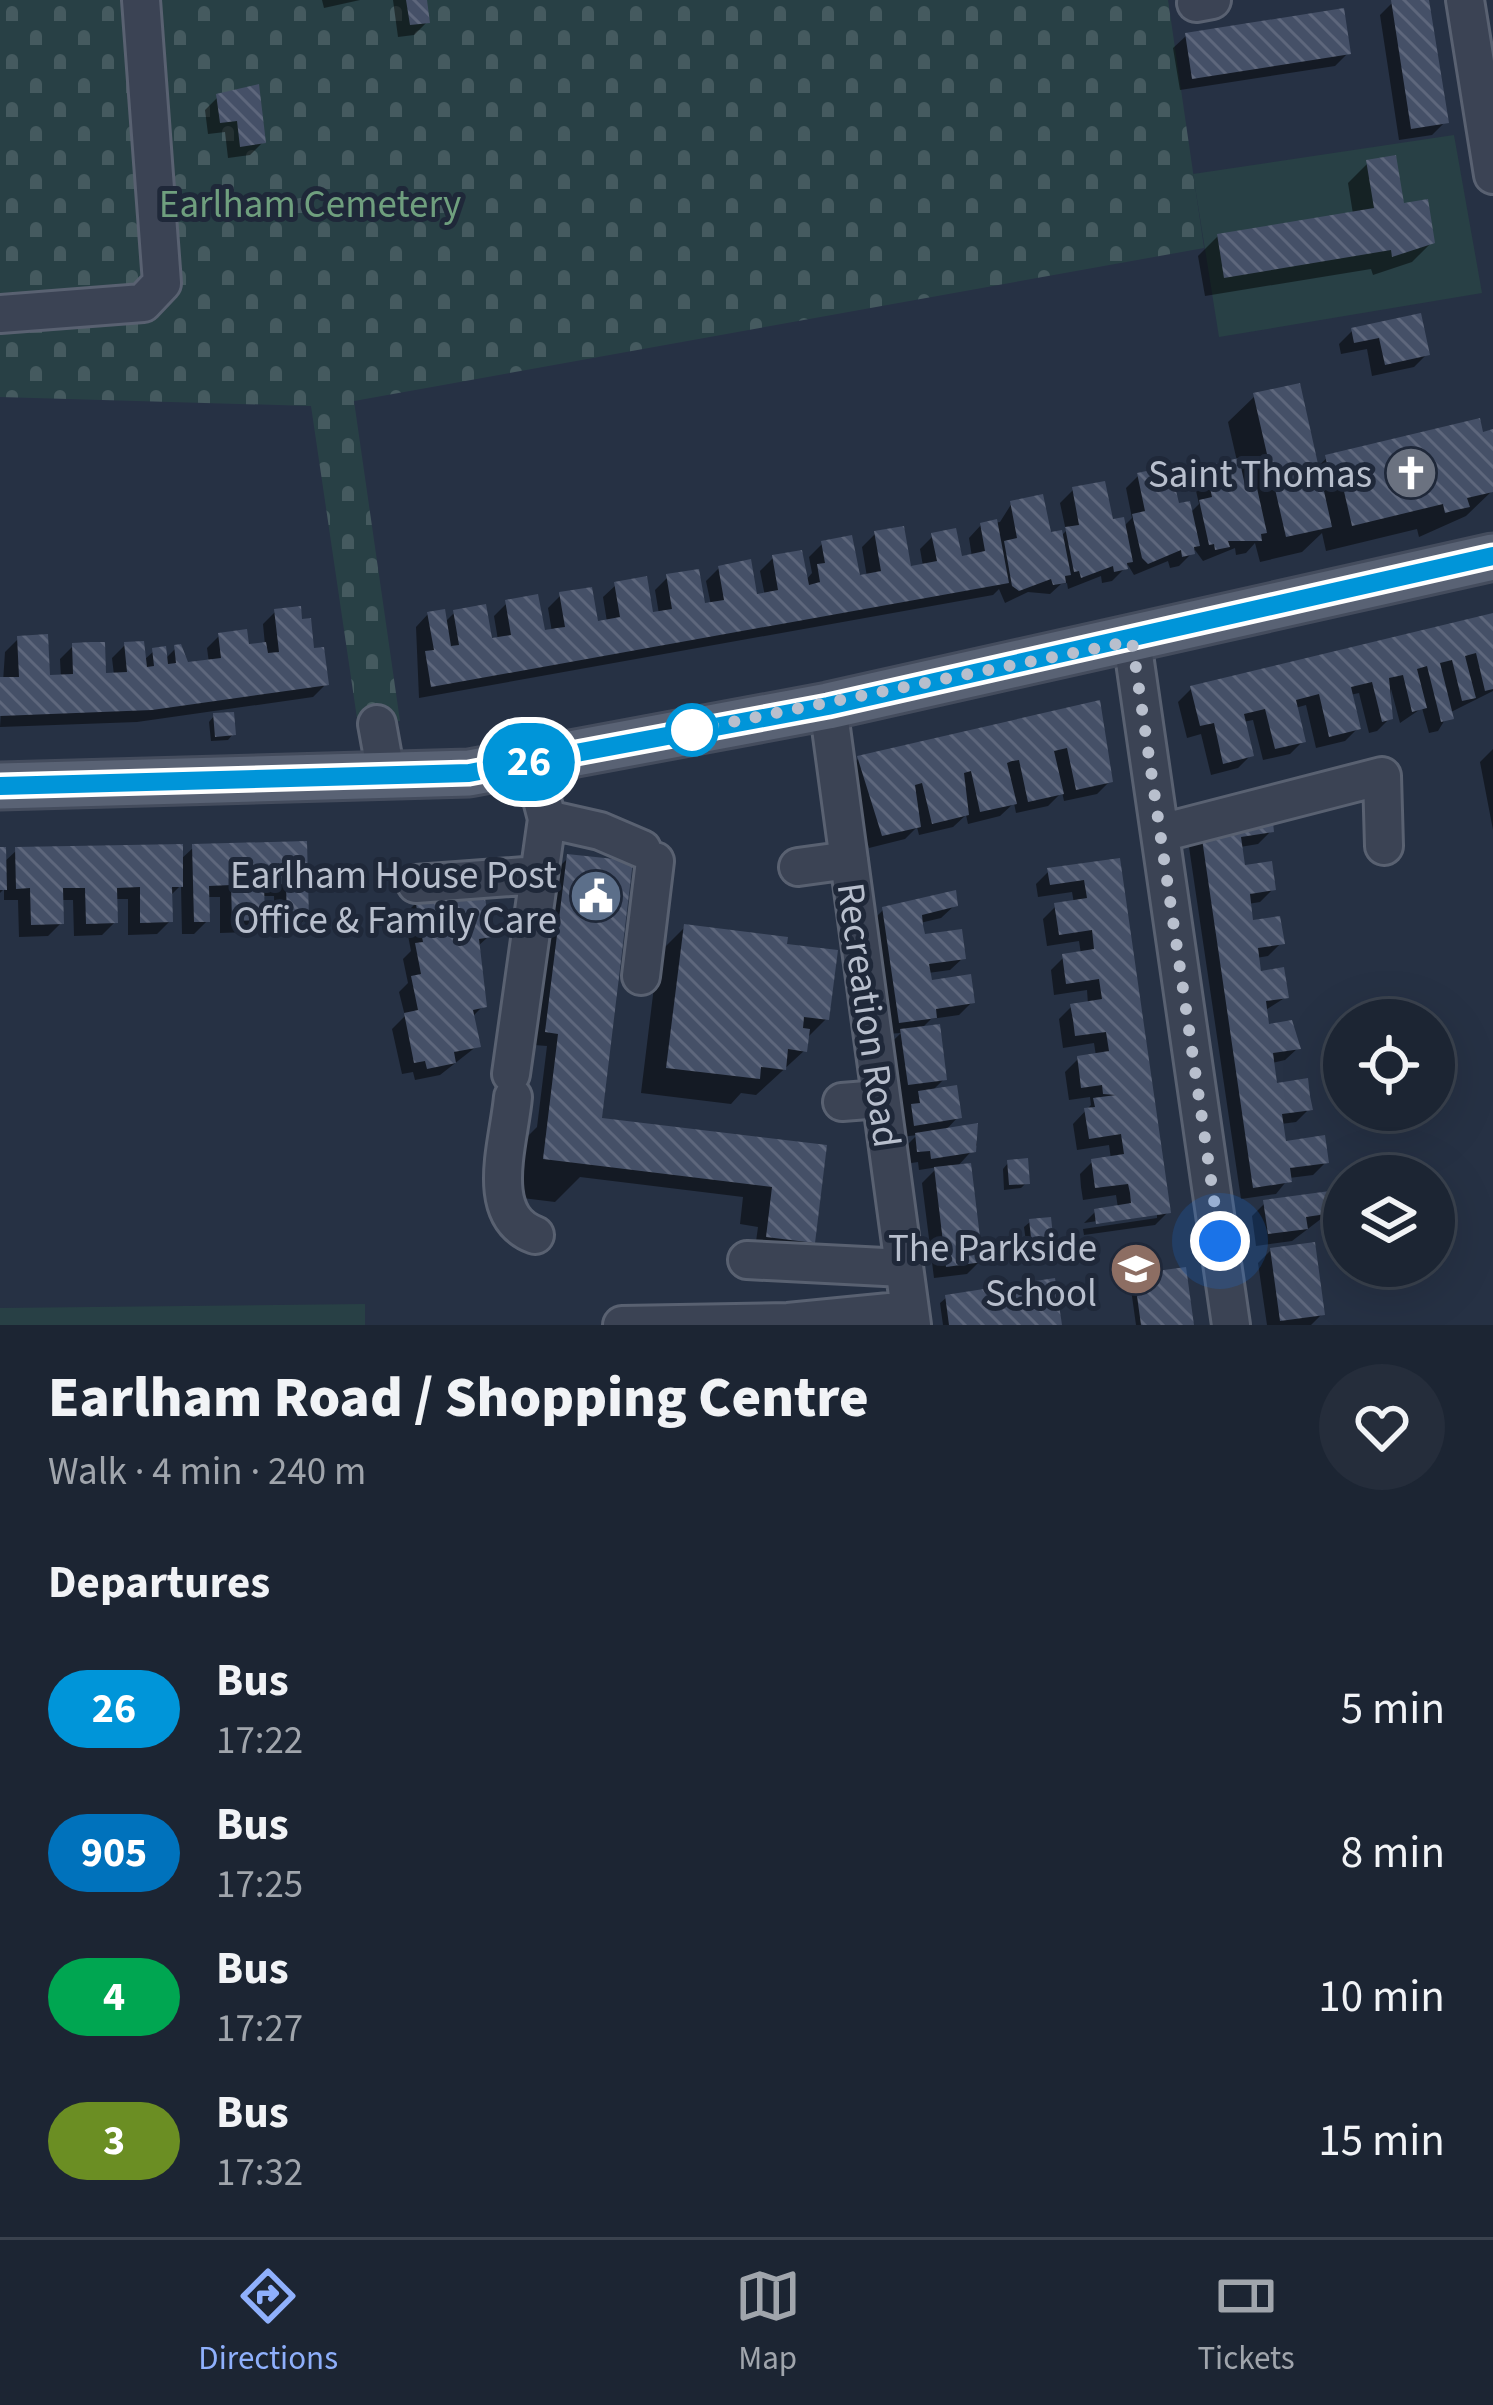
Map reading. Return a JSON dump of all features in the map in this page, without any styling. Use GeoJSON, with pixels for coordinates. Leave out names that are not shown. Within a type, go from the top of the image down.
{"type":"FeatureCollection","features":[{"type":"Feature","properties":{"kind":"main road"},"geometry":{"type":"LineString","coordinates":[[0,786],[387,779],[532,761],[828,706],[1493,556]]}},
{"type":"Feature","properties":{"kind":"street"},"geometry":{"type":"LineString","coordinates":[[0,314],[143,303],[162,284],[141,0]]}},
{"type":"Feature","properties":{"kind":"street"},"geometry":{"type":"LineString","coordinates":[[1474,2],[1493,176]]}},
{"type":"Feature","properties":{"kind":"street"},"geometry":{"type":"LineString","coordinates":[[1132,641],[1231,1325]]}},
{"type":"Feature","properties":{"kind":"street","name":"Recreation Road"},"geometry":{"type":"LineString","coordinates":[[828,706],[911,1317]]}},
{"type":"Feature","properties":{"kind":"street"},"geometry":{"type":"LineString","coordinates":[[377,724],[387,779]]}},
{"type":"Feature","properties":{"kind":"street"},"geometry":{"type":"LineString","coordinates":[[532,761],[547,819],[512,1086],[502,1207],[514,1227],[535,1235]]}},
{"type":"Feature","properties":{"kind":"street"},"geometry":{"type":"LineString","coordinates":[[1161,833],[1382,776],[1384,846]]}},
{"type":"Feature","properties":{"kind":"street"},"geometry":{"type":"LineString","coordinates":[[547,819],[599,830],[649,855],[641,976]]}},
{"type":"Feature","properties":{"kind":"street"},"geometry":{"type":"LineString","coordinates":[[798,867],[849,860]]}},
{"type":"Feature","properties":{"kind":"street"},"geometry":{"type":"LineString","coordinates":[[416,884],[538,874]]}},
{"type":"Feature","properties":{"kind":"street"},"geometry":{"type":"LineString","coordinates":[[842,1102],[880,1099]]}},
{"type":"Feature","properties":{"kind":"street"},"geometry":{"type":"LineString","coordinates":[[747,1260],[850,1269],[904,1268]]}},
{"type":"Feature","properties":{"kind":"street"},"geometry":{"type":"LineString","coordinates":[[622,1325],[911,1317]]}},
{"type":"Feature","properties":{"kind":"green space","name":"Earlham Cemetery"},"geometry":{"type":"Polygon","coordinates":[[[0,0],[1168,0],[1204,248],[354,401],[400,721],[358,725],[311,406],[0,397],[0,0]]]}},
{"type":"Feature","properties":{"kind":"green space"},"geometry":{"type":"Polygon","coordinates":[[[1454,135],[1482,293],[1219,337],[1193,174],[1454,135]]]}},
{"type":"Feature","properties":{"kind":"green space"},"geometry":{"type":"Polygon","coordinates":[[[365,1304],[365,1325],[0,1325],[0,1308],[365,1304]]]}},
{"type":"Feature","properties":{"kind":"building"},"geometry":{"type":"Polygon","coordinates":[[[406,0],[427,0],[430,23],[410,25],[406,0]]]}},
{"type":"Feature","properties":{"kind":"building"},"geometry":{"type":"Polygon","coordinates":[[[1391,0],[1429,0],[1449,123],[1411,129],[1391,0]]]}},
{"type":"Feature","properties":{"kind":"building"},"geometry":{"type":"Polygon","coordinates":[[[1344,8],[1351,54],[1192,79],[1185,33],[1344,8]]]}},
{"type":"Feature","properties":{"kind":"building"},"geometry":{"type":"Polygon","coordinates":[[[259,84],[266,143],[240,147],[237,121],[220,123],[216,94],[259,84]]]}},
{"type":"Feature","properties":{"kind":"building"},"geometry":{"type":"Polygon","coordinates":[[[1396,155],[1404,203],[1428,199],[1435,243],[1392,257],[1391,250],[1224,278],[1217,234],[1374,208],[1366,160],[1396,155]]]}},
{"type":"Feature","properties":{"kind":"building"},"geometry":{"type":"Polygon","coordinates":[[[1421,313],[1430,355],[1385,365],[1379,338],[1354,343],[1351,328],[1421,313]]]}},
{"type":"Feature","properties":{"kind":"building"},"geometry":{"type":"Polygon","coordinates":[[[1300,383],[1332,527],[1286,537],[1253,393],[1300,383]]]}},
{"type":"Feature","properties":{"kind":"building","name":"Saint Thomas"},"geometry":{"type":"Polygon","coordinates":[[[1480,418],[1483,432],[1493,429],[1493,492],[1467,498],[1470,507],[1445,513],[1443,504],[1352,526],[1340,474],[1330,477],[1325,455],[1480,418]]]}},
{"type":"Feature","properties":{"kind":"building"},"geometry":{"type":"Polygon","coordinates":[[[1239,458],[1246,490],[1257,488],[1267,533],[1261,534],[1262,541],[1228,541],[1230,547],[1215,550],[1214,544],[1209,545],[1199,500],[1212,497],[1205,466],[1239,458]]]}},
{"type":"Feature","properties":{"kind":"building"},"geometry":{"type":"Polygon","coordinates":[[[1170,466],[1179,503],[1190,501],[1200,546],[1194,547],[1195,554],[1182,557],[1181,550],[1148,564],[1142,558],[1132,514],[1145,511],[1137,473],[1170,466]]]}},
{"type":"Feature","properties":{"kind":"building"},"geometry":{"type":"Polygon","coordinates":[[[1105,481],[1113,519],[1124,517],[1133,562],[1127,563],[1128,569],[1114,572],[1113,566],[1081,578],[1079,571],[1074,572],[1065,527],[1079,525],[1072,487],[1105,481]]]}},
{"type":"Feature","properties":{"kind":"building"},"geometry":{"type":"Polygon","coordinates":[[[1043,494],[1051,532],[1062,530],[1071,575],[1065,576],[1066,583],[1053,585],[1051,579],[1019,591],[1012,586],[1004,541],[1017,538],[1010,501],[1043,494]]]}},
{"type":"Feature","properties":{"kind":"building"},"geometry":{"type":"Polygon","coordinates":[[[997,519],[1009,583],[431,687],[425,651],[434,650],[427,612],[445,609],[451,646],[459,645],[453,610],[486,604],[492,638],[511,635],[505,600],[538,594],[545,630],[565,627],[559,592],[592,587],[598,621],[620,617],[614,582],[647,576],[653,612],[672,609],[666,574],[699,569],[705,603],[724,600],[718,566],[751,559],[757,594],[778,590],[772,555],[802,550],[809,585],[820,582],[817,564],[825,563],[821,541],[852,535],[860,575],[881,571],[874,531],[904,526],[911,566],[937,561],[931,533],[956,528],[962,556],[985,551],[980,523],[997,519]]]}},
{"type":"Feature","properties":{"kind":"building"},"geometry":{"type":"Polygon","coordinates":[[[301,606],[302,619],[311,618],[314,648],[324,647],[329,685],[152,710],[0,716],[0,677],[19,677],[17,636],[48,634],[50,675],[73,674],[72,643],[91,642],[105,642],[106,673],[127,672],[124,642],[144,641],[147,667],[154,666],[152,648],[166,646],[168,664],[176,663],[174,645],[181,644],[188,662],[221,658],[218,633],[247,629],[249,644],[266,642],[268,653],[279,652],[274,609],[301,606]]]}},
{"type":"Feature","properties":{"kind":"building"},"geometry":{"type":"Polygon","coordinates":[[[1493,613],[1493,689],[1485,691],[1476,653],[1465,656],[1476,698],[1462,701],[1452,660],[1440,663],[1454,719],[1441,722],[1427,666],[1417,669],[1427,708],[1412,712],[1403,675],[1389,678],[1393,719],[1382,722],[1372,682],[1351,687],[1361,729],[1329,737],[1319,694],[1296,700],[1306,742],[1275,749],[1265,709],[1244,714],[1254,756],[1223,764],[1214,723],[1200,726],[1190,686],[1493,613]]]}},
{"type":"Feature","properties":{"kind":"building"},"geometry":{"type":"Polygon","coordinates":[[[1100,700],[1113,782],[1076,790],[1067,748],[1054,751],[1064,794],[1028,802],[1019,760],[1012,761],[1007,763],[1017,804],[980,812],[971,771],[964,773],[969,815],[932,824],[922,783],[915,785],[921,827],[882,836],[857,756],[1100,700]]]}},
{"type":"Feature","properties":{"kind":"building"},"geometry":{"type":"Polygon","coordinates":[[[234,712],[236,735],[215,737],[213,713],[234,712]]]}},
{"type":"Feature","properties":{"kind":"building"},"geometry":{"type":"Polygon","coordinates":[[[1272,813],[1274,832],[1241,837],[1245,865],[1272,861],[1276,890],[1250,894],[1253,920],[1280,916],[1285,944],[1258,948],[1261,971],[1284,967],[1289,998],[1266,1001],[1269,1024],[1292,1020],[1301,1049],[1273,1053],[1277,1083],[1308,1078],[1313,1110],[1282,1114],[1286,1141],[1325,1135],[1328,1155],[1323,1155],[1323,1164],[1290,1168],[1292,1182],[1253,1188],[1201,832],[1272,813]]]}},
{"type":"Feature","properties":{"kind":"building"},"geometry":{"type":"Polygon","coordinates":[[[307,841],[309,920],[287,920],[286,884],[264,885],[265,920],[232,921],[231,885],[209,886],[210,922],[194,922],[192,844],[307,841]]]}},
{"type":"Feature","properties":{"kind":"building"},"geometry":{"type":"Polygon","coordinates":[[[183,844],[183,887],[172,887],[173,922],[140,923],[140,887],[117,888],[118,923],[86,924],[85,888],[63,888],[64,924],[31,925],[30,888],[16,889],[15,847],[183,844]]]}},
{"type":"Feature","properties":{"kind":"building"},"geometry":{"type":"Polygon","coordinates":[[[0,847],[6,847],[7,890],[0,890],[0,847]]]}},
{"type":"Feature","properties":{"kind":"building"},"geometry":{"type":"Polygon","coordinates":[[[567,854],[633,861],[602,1118],[827,1145],[815,1243],[766,1237],[772,1187],[543,1159],[558,1034],[545,1032],[567,854]]]}},
{"type":"Feature","properties":{"kind":"building"},"geometry":{"type":"Polygon","coordinates":[[[1120,858],[1171,1213],[1096,1224],[1094,1209],[1131,1203],[1130,1193],[1128,1184],[1095,1188],[1091,1159],[1124,1154],[1121,1134],[1089,1139],[1084,1108],[1095,1107],[1093,1098],[1116,1095],[1103,1094],[1102,1085],[1081,1088],[1077,1056],[1109,1051],[1106,1032],[1075,1036],[1070,1004],[1102,999],[1099,979],[1066,984],[1062,954],[1094,949],[1092,930],[1059,935],[1054,903],[1087,898],[1084,880],[1050,885],[1047,868],[1120,858]]]}},
{"type":"Feature","properties":{"kind":"building"},"geometry":{"type":"Polygon","coordinates":[[[956,890],[958,906],[922,915],[923,925],[925,934],[962,929],[966,959],[929,964],[932,980],[971,974],[975,1003],[936,1009],[937,1018],[899,1023],[882,907],[956,890]]]}},
{"type":"Feature","properties":{"kind":"building"},"geometry":{"type":"Polygon","coordinates":[[[484,893],[492,937],[479,939],[487,1007],[473,1010],[481,1047],[454,1052],[456,1063],[427,1069],[425,1061],[414,1063],[404,1013],[418,1010],[411,976],[421,974],[415,943],[423,942],[415,899],[484,893]]]}},
{"type":"Feature","properties":{"kind":"building"},"geometry":{"type":"Polygon","coordinates":[[[684,924],[788,937],[787,944],[838,950],[829,1020],[804,1017],[803,1028],[810,1029],[807,1052],[788,1049],[786,1070],[761,1067],[760,1079],[666,1068],[684,924]]]}},
{"type":"Feature","properties":{"kind":"building"},"geometry":{"type":"Polygon","coordinates":[[[940,1024],[947,1080],[908,1085],[900,1029],[940,1024]]]}},
{"type":"Feature","properties":{"kind":"building"},"geometry":{"type":"Polygon","coordinates":[[[957,1085],[962,1118],[914,1126],[911,1104],[920,1103],[918,1091],[957,1085]]]}},
{"type":"Feature","properties":{"kind":"building"},"geometry":{"type":"Polygon","coordinates":[[[978,1123],[976,1152],[931,1159],[930,1151],[917,1152],[915,1133],[978,1123]]]}},
{"type":"Feature","properties":{"kind":"building"},"geometry":{"type":"Polygon","coordinates":[[[1028,1158],[1030,1184],[1009,1185],[1007,1160],[1028,1158]]]}},
{"type":"Feature","properties":{"kind":"building"},"geometry":{"type":"Polygon","coordinates":[[[971,1163],[983,1262],[946,1267],[934,1167],[971,1163]]]}},
{"type":"Feature","properties":{"kind":"building"},"geometry":{"type":"Polygon","coordinates":[[[1323,1192],[1323,1214],[1306,1217],[1308,1229],[1268,1234],[1263,1200],[1323,1192]]]}},
{"type":"Feature","properties":{"kind":"building"},"geometry":{"type":"Polygon","coordinates":[[[1051,1217],[1053,1236],[1031,1238],[1029,1219],[1051,1217]]]}},
{"type":"Feature","properties":{"kind":"building"},"geometry":{"type":"Polygon","coordinates":[[[1315,1242],[1325,1315],[1280,1321],[1270,1248],[1315,1242]]]}},
{"type":"Feature","properties":{"kind":"building"},"geometry":{"type":"Polygon","coordinates":[[[1186,1267],[1194,1325],[1141,1325],[1134,1274],[1186,1267]]]}},
{"type":"Feature","properties":{"kind":"building"},"geometry":{"type":"Polygon","coordinates":[[[1055,1278],[1062,1325],[949,1325],[945,1295],[1055,1278]]]}},
{"type":"Feature","properties":{"kind":"bus line","name":"26"},"geometry":{"type":"LineString","coordinates":[[0,786],[387,779],[469,773],[828,706],[1493,556]]}},
{"type":"Feature","properties":{"kind":"place","name":"Saint Thomas"},"geometry":{"type":"Point","coordinates":[1411,473]}},
{"type":"Feature","properties":{"kind":"place","name":"Earlham House Post Office & Family Care"},"geometry":{"type":"Point","coordinates":[596,896]}},
{"type":"Feature","properties":{"kind":"place","name":"The Parkside School"},"geometry":{"type":"Point","coordinates":[1136,1269]}},
{"type":"Feature","properties":{"kind":"route"},"geometry":{"type":"LineString","coordinates":[[692,730],[1132,641],[1220,1241]]}}]}
